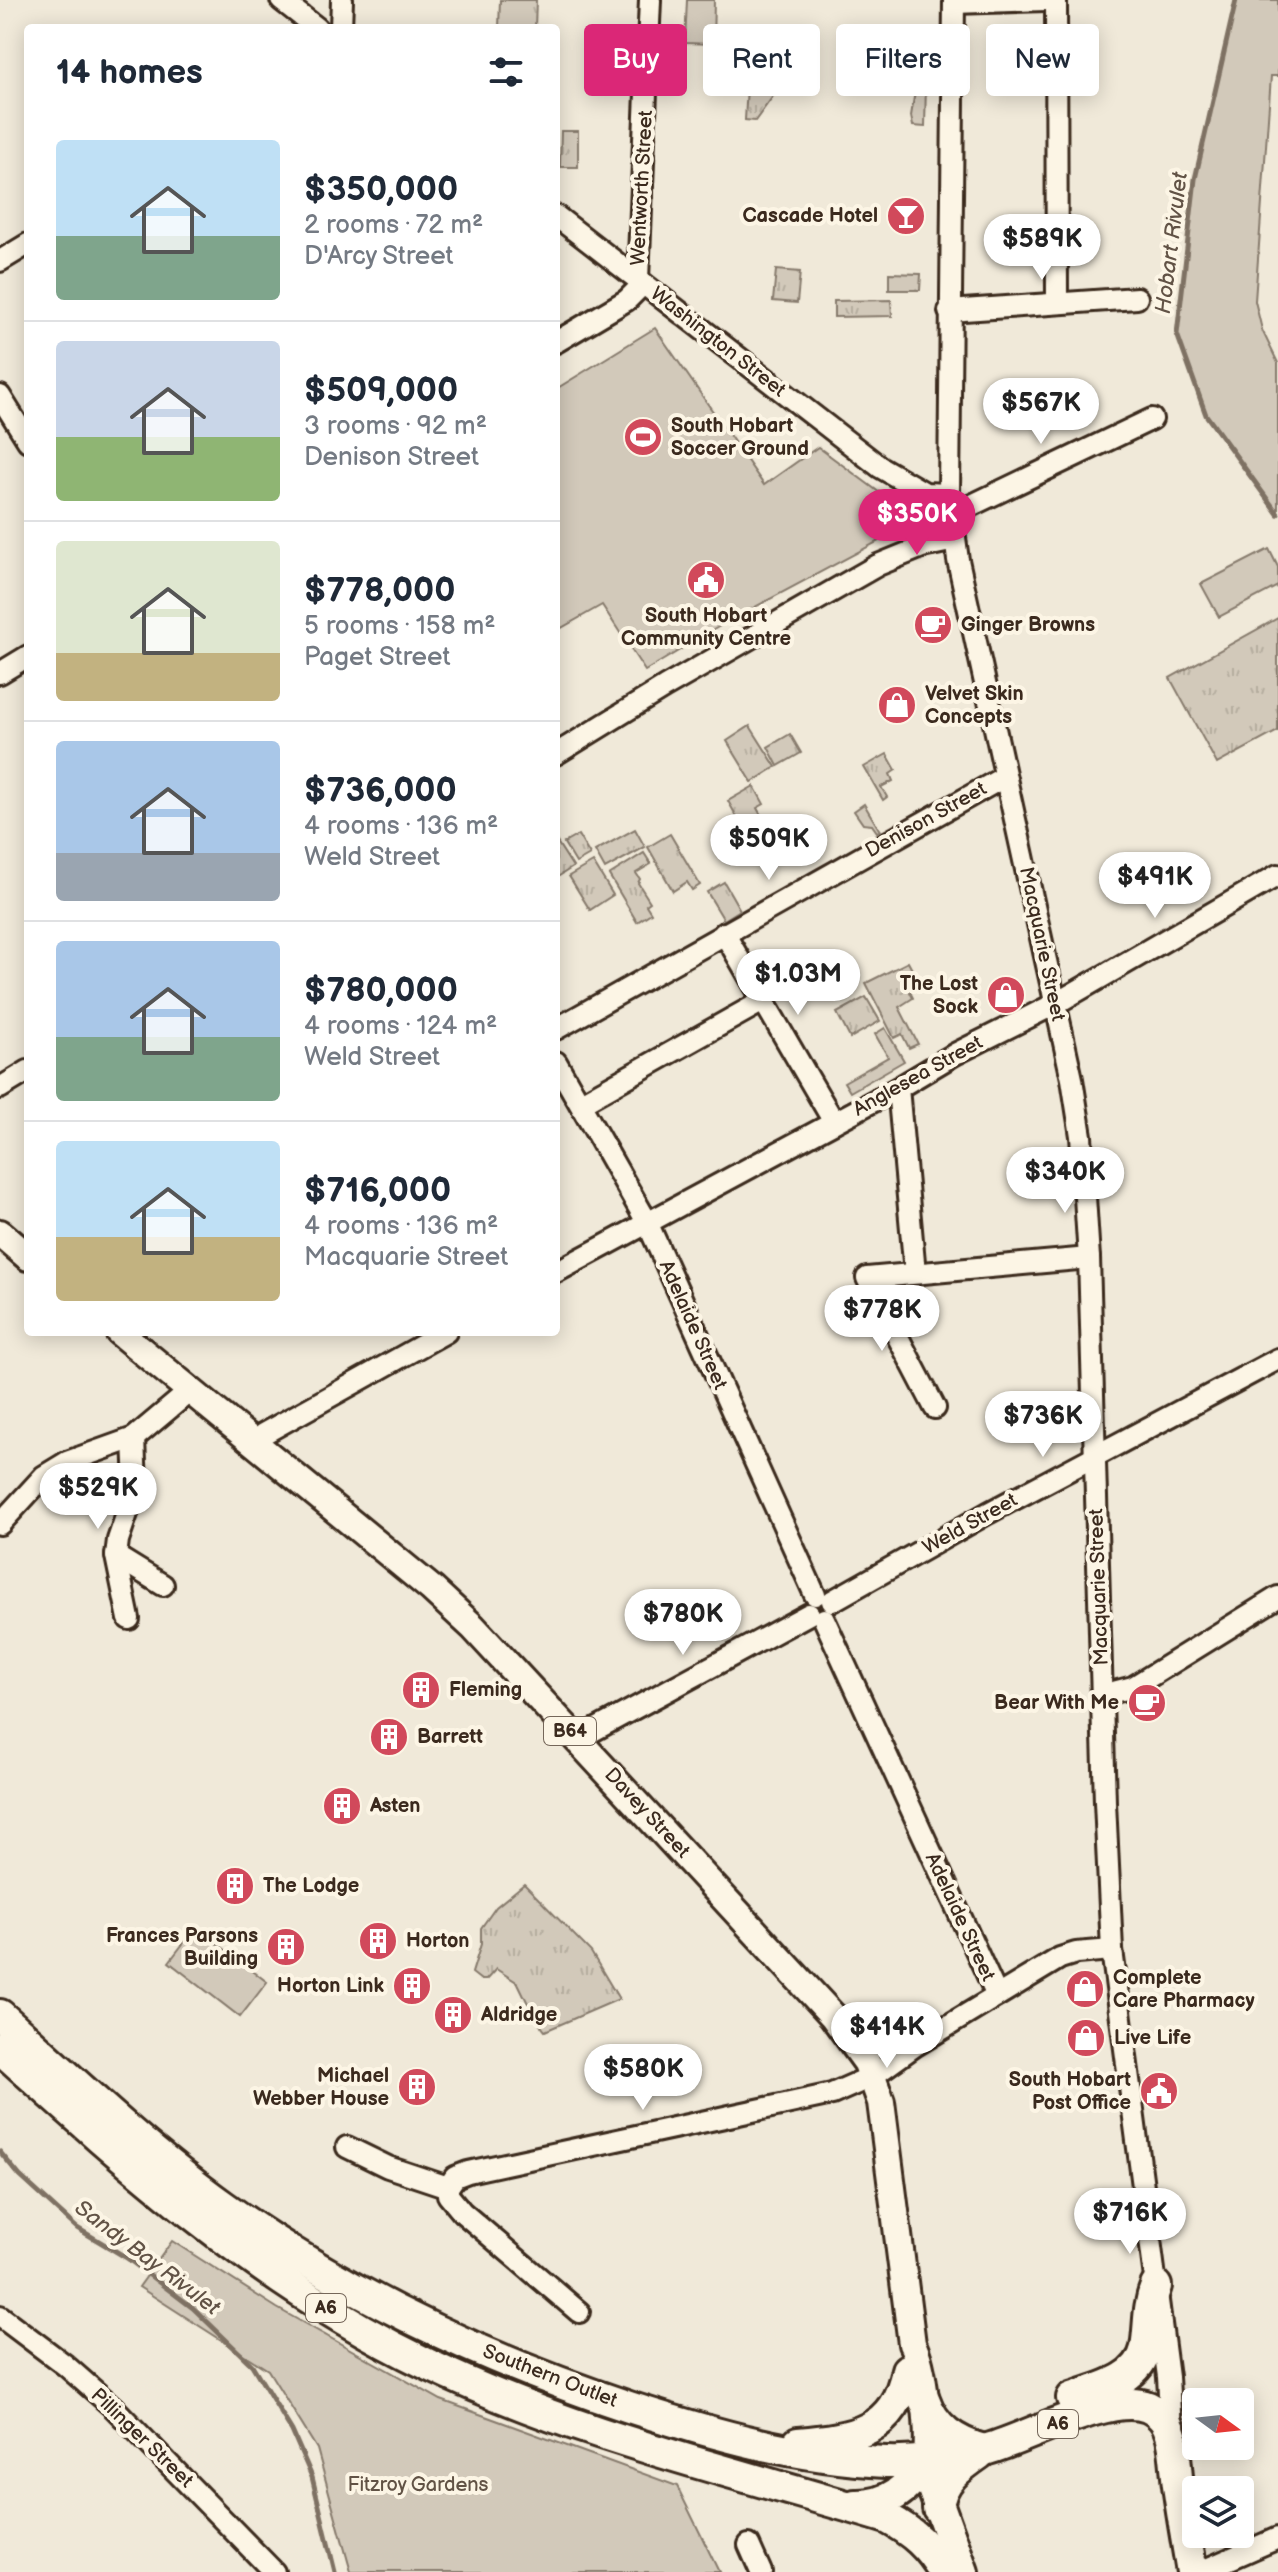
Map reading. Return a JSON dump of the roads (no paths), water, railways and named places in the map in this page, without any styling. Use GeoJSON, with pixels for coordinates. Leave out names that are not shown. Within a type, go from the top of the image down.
{"type":"FeatureCollection","features":[{"type":"Feature","properties":{"kind":"highway","name":"Southern Outlet"},"geometry":{"type":"LineString","coordinates":[[0,2015],[178,2171],[272,2240],[336,2280],[418,2323],[531,2371],[649,2413],[756,2445],[841,2460],[926,2460],[984,2450],[1119,2404],[1140,2405],[1154,2410],[1165,2420],[1172,2441]]}},
{"type":"Feature","properties":{"kind":"highway","name":"Southern Outlet"},"geometry":{"type":"LineString","coordinates":[[0,2048],[156,2187],[241,2253],[345,2319],[427,2364],[515,2403],[595,2433],[711,2469],[845,2505]]}},
{"type":"Feature","properties":{"kind":"highway"},"geometry":{"type":"LineString","coordinates":[[938,2508],[940,2495],[950,2476],[984,2450],[1044,2409],[1129,2374],[1141,2363],[1146,2347],[1148,2305],[1156,2286]]}},
{"type":"Feature","properties":{"kind":"highway"},"geometry":{"type":"LineString","coordinates":[[756,2445],[849,2436],[885,2419],[899,2401],[910,2357]]}},
{"type":"Feature","properties":{"kind":"highway"},"geometry":{"type":"LineString","coordinates":[[924,2399],[944,2432],[962,2444],[984,2450]]}},
{"type":"Feature","properties":{"kind":"highway","name":"Macquarie Street"},"geometry":{"type":"LineString","coordinates":[[1172,2441],[1192,2572]]}},
{"type":"Feature","properties":{"kind":"highway"},"geometry":{"type":"LineString","coordinates":[[845,2505],[865,2505],[893,2498],[909,2486],[926,2460]]}},
{"type":"Feature","properties":{"kind":"highway","name":"Davey Street"},"geometry":{"type":"LineString","coordinates":[[926,2460],[938,2508],[963,2572]]}},
{"type":"Feature","properties":{"kind":"highway","name":"A6"},"geometry":{"type":"LineString","coordinates":[[845,2505],[887,2518],[912,2532],[933,2554],[944,2572]]}},
{"type":"Feature","properties":{"kind":"main road"},"geometry":{"type":"LineString","coordinates":[[0,1233],[24,1254]]}},
{"type":"Feature","properties":{"kind":"main road","name":"Davey Street"},"geometry":{"type":"LineString","coordinates":[[124,1336],[455,1609],[798,1977],[857,2047],[873,2076],[881,2102],[918,2441],[926,2460]]}},
{"type":"Feature","properties":{"kind":"main road","name":"Davey Street"},"geometry":{"type":"LineString","coordinates":[[910,2357],[919,2363],[930,2444],[926,2460]]}},
{"type":"Feature","properties":{"kind":"street"},"geometry":{"type":"LineString","coordinates":[[281,0],[312,24]]}},
{"type":"Feature","properties":{"kind":"street"},"geometry":{"type":"LineString","coordinates":[[341,24],[342,0]]}},
{"type":"Feature","properties":{"kind":"street","name":"Wentworth Street"},"geometry":{"type":"LineString","coordinates":[[560,340],[627,300],[640,282],[650,0]]}},
{"type":"Feature","properties":{"kind":"street"},"geometry":{"type":"LineString","coordinates":[[954,2],[1046,0]]}},
{"type":"Feature","properties":{"kind":"street"},"geometry":{"type":"LineString","coordinates":[[1056,0],[1057,303]]}},
{"type":"Feature","properties":{"kind":"street","name":"Macquarie Street"},"geometry":{"type":"LineString","coordinates":[[954,2],[944,501],[955,540],[1081,1136],[1089,1258],[1112,1950],[1169,2388],[1172,2441]]}},
{"type":"Feature","properties":{"kind":"street","name":"Washington Street"},"geometry":{"type":"LineString","coordinates":[[560,219],[880,467],[944,501]]}},
{"type":"Feature","properties":{"kind":"street"},"geometry":{"type":"LineString","coordinates":[[0,261],[24,246]]}},
{"type":"Feature","properties":{"kind":"street"},"geometry":{"type":"LineString","coordinates":[[949,311],[1137,298]]}},
{"type":"Feature","properties":{"kind":"street"},"geometry":{"type":"LineString","coordinates":[[0,396],[24,435]]}},
{"type":"Feature","properties":{"kind":"street"},"geometry":{"type":"LineString","coordinates":[[878,565],[900,543],[920,502],[944,501],[1152,419]]}},
{"type":"Feature","properties":{"kind":"street","name":"Washington Street"},"geometry":{"type":"LineString","coordinates":[[880,467],[911,506],[917,536],[931,545]]}},
{"type":"Feature","properties":{"kind":"street"},"geometry":{"type":"LineString","coordinates":[[560,752],[665,687],[878,565],[931,545],[955,540]]}},
{"type":"Feature","properties":{"kind":"street"},"geometry":{"type":"LineString","coordinates":[[0,673],[24,658]]}},
{"type":"Feature","properties":{"kind":"street","name":"Denison Street"},"geometry":{"type":"LineString","coordinates":[[560,1027],[1004,777]]}},
{"type":"Feature","properties":{"kind":"street","name":"Anglesea Street"},"geometry":{"type":"LineString","coordinates":[[560,1270],[898,1088],[955,1054],[1055,1004],[1278,875]]}},
{"type":"Feature","properties":{"kind":"street"},"geometry":{"type":"LineString","coordinates":[[724,933],[834,1122]]}},
{"type":"Feature","properties":{"kind":"street"},"geometry":{"type":"LineString","coordinates":[[581,1103],[763,1001]]}},
{"type":"Feature","properties":{"kind":"street","name":"Adelaide Street"},"geometry":{"type":"LineString","coordinates":[[560,1069],[647,1222],[997,1996]]}},
{"type":"Feature","properties":{"kind":"street"},"geometry":{"type":"LineString","coordinates":[[0,1088],[24,1073]]}},
{"type":"Feature","properties":{"kind":"street"},"geometry":{"type":"LineString","coordinates":[[898,1088],[915,1273]]}},
{"type":"Feature","properties":{"kind":"street"},"geometry":{"type":"LineString","coordinates":[[935,1408],[867,1278],[1089,1258]]}},
{"type":"Feature","properties":{"kind":"street"},"geometry":{"type":"LineString","coordinates":[[254,1445],[263,1434],[439,1336]]}},
{"type":"Feature","properties":{"kind":"street","name":"Weld Street"},"geometry":{"type":"LineString","coordinates":[[578,1739],[988,1513],[1278,1359]]}},
{"type":"Feature","properties":{"kind":"street"},"geometry":{"type":"LineString","coordinates":[[0,1524],[44,1476],[67,1462],[134,1438],[190,1391]]}},
{"type":"Feature","properties":{"kind":"street"},"geometry":{"type":"LineString","coordinates":[[129,1619],[116,1556],[118,1540],[136,1487],[134,1438]]}},
{"type":"Feature","properties":{"kind":"street"},"geometry":{"type":"LineString","coordinates":[[116,1556],[163,1585]]}},
{"type":"Feature","properties":{"kind":"street"},"geometry":{"type":"LineString","coordinates":[[1102,1695],[1133,1687],[1278,1597]]}},
{"type":"Feature","properties":{"kind":"street"},"geometry":{"type":"LineString","coordinates":[[579,2312],[462,2212],[448,2195],[448,2187],[455,2177],[832,2094],[873,2076],[916,2045],[1069,1954],[1112,1950]]}},
{"type":"Feature","properties":{"kind":"street"},"geometry":{"type":"LineString","coordinates":[[857,2047],[916,2045]]}},
{"type":"Feature","properties":{"kind":"street"},"geometry":{"type":"LineString","coordinates":[[347,2147],[388,2167],[448,2187]]}},
{"type":"Feature","properties":{"kind":"street","name":"Pillinger Street"},"geometry":{"type":"LineString","coordinates":[[0,2316],[65,2365],[114,2408],[274,2572]]}},
{"type":"Feature","properties":{"kind":"street"},"geometry":{"type":"LineString","coordinates":[[1200,2572],[1278,2538]]}},
{"type":"Feature","properties":{"kind":"street"},"geometry":{"type":"LineString","coordinates":[[749,2545],[761,2572]]}},
{"type":"Feature","properties":{"kind":"waterway","name":"Hobart Rivulet"},"geometry":{"type":"LineString","coordinates":[[1236,0],[1195,179],[1177,334],[1206,415],[1278,514]]}},
{"type":"Feature","properties":{"kind":"waterway","name":"Sandy Bay Rivulet"},"geometry":{"type":"LineString","coordinates":[[0,2152],[20,2176],[77,2228],[127,2258],[193,2308],[252,2365],[292,2431],[312,2477],[335,2572]]}},
{"type":"Feature","properties":{"kind":"place","name":"Cascade Hotel"},"geometry":{"type":"Point","coordinates":[906,216]}},
{"type":"Feature","properties":{"kind":"place","name":"South Hobart Soccer Ground"},"geometry":{"type":"Point","coordinates":[643,437]}},
{"type":"Feature","properties":{"kind":"place","name":"South Hobart Community Centre"},"geometry":{"type":"Point","coordinates":[706,580]}},
{"type":"Feature","properties":{"kind":"place","name":"Ginger Browns"},"geometry":{"type":"Point","coordinates":[933,625]}},
{"type":"Feature","properties":{"kind":"place","name":"Velvet Skin Concepts"},"geometry":{"type":"Point","coordinates":[897,705]}},
{"type":"Feature","properties":{"kind":"place","name":"The Lost Sock"},"geometry":{"type":"Point","coordinates":[1006,995]}},
{"type":"Feature","properties":{"kind":"place","name":"Fleming"},"geometry":{"type":"Point","coordinates":[421,1690]}},
{"type":"Feature","properties":{"kind":"place","name":"Bear With Me"},"geometry":{"type":"Point","coordinates":[1147,1703]}},
{"type":"Feature","properties":{"kind":"place","name":"Barrett"},"geometry":{"type":"Point","coordinates":[389,1737]}},
{"type":"Feature","properties":{"kind":"place","name":"Asten"},"geometry":{"type":"Point","coordinates":[342,1806]}},
{"type":"Feature","properties":{"kind":"place","name":"The Lodge"},"geometry":{"type":"Point","coordinates":[235,1886]}},
{"type":"Feature","properties":{"kind":"place","name":"Horton"},"geometry":{"type":"Point","coordinates":[378,1941]}},
{"type":"Feature","properties":{"kind":"place","name":"Frances Parsons Building"},"geometry":{"type":"Point","coordinates":[286,1947]}},
{"type":"Feature","properties":{"kind":"place","name":"Horton Link"},"geometry":{"type":"Point","coordinates":[412,1986]}},
{"type":"Feature","properties":{"kind":"place","name":"Complete Care Pharmacy"},"geometry":{"type":"Point","coordinates":[1085,1989]}},
{"type":"Feature","properties":{"kind":"place","name":"Aldridge"},"geometry":{"type":"Point","coordinates":[453,2015]}},
{"type":"Feature","properties":{"kind":"place","name":"Live Life"},"geometry":{"type":"Point","coordinates":[1086,2038]}},
{"type":"Feature","properties":{"kind":"place","name":"Michael Webber House"},"geometry":{"type":"Point","coordinates":[417,2087]}},
{"type":"Feature","properties":{"kind":"place","name":"South Hobart Post Office"},"geometry":{"type":"Point","coordinates":[1159,2091]}},
{"type":"Feature","properties":{"kind":"park label","name":"Fitzroy Gardens"},"geometry":{"type":"Point","coordinates":[418,2485]}}]}
